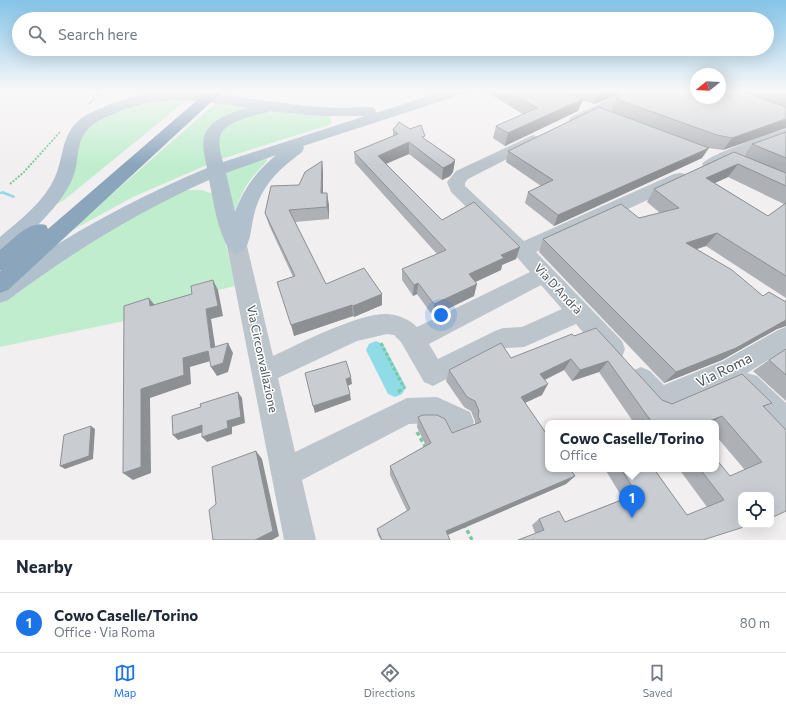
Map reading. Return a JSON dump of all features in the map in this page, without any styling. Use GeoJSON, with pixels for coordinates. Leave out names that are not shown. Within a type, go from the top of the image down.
{"type":"FeatureCollection","features":[{"type":"Feature","properties":{"kind":"highway"},"geometry":{"type":"LineString","coordinates":[[0,284],[180,115]]}},
{"type":"Feature","properties":{"kind":"highway"},"geometry":{"type":"LineString","coordinates":[[0,262],[146,149],[187,115]]}},
{"type":"Feature","properties":{"kind":"main road"},"geometry":{"type":"LineString","coordinates":[[0,249],[25,226],[56,192],[68,166],[71,143],[75,135],[86,123],[97,115]]}},
{"type":"Feature","properties":{"kind":"main road"},"geometry":{"type":"LineString","coordinates":[[237,115],[229,119],[215,131],[211,144],[228,222],[237,246]]}},
{"type":"Feature","properties":{"kind":"main road"},"geometry":{"type":"LineString","coordinates":[[237,246],[241,223],[254,188],[265,174],[284,156],[336,125],[338,118],[334,115]]}},
{"type":"Feature","properties":{"kind":"main road"},"geometry":{"type":"LineString","coordinates":[[0,294],[66,247],[102,225],[177,187],[217,170],[379,115]]}},
{"type":"Feature","properties":{"kind":"main road"},"geometry":{"type":"LineString","coordinates":[[177,187],[210,188],[222,194]]}},
{"type":"Feature","properties":{"kind":"street"},"geometry":{"type":"LineString","coordinates":[[564,126],[578,115]]}},
{"type":"Feature","properties":{"kind":"street"},"geometry":{"type":"LineString","coordinates":[[606,115],[616,119]]}},
{"type":"Feature","properties":{"kind":"street"},"geometry":{"type":"LineString","coordinates":[[522,250],[724,157],[786,134]]}},
{"type":"Feature","properties":{"kind":"street","name":"Via D'Andrà"},"geometry":{"type":"LineString","coordinates":[[544,135],[462,176],[456,182],[457,188],[522,250],[660,400]]}},
{"type":"Feature","properties":{"kind":"street"},"geometry":{"type":"LineString","coordinates":[[704,152],[744,164]]}},
{"type":"Feature","properties":{"kind":"street","name":"Via Circonvallazione"},"geometry":{"type":"LineString","coordinates":[[237,246],[300,540]]}},
{"type":"Feature","properties":{"kind":"street"},"geometry":{"type":"LineString","coordinates":[[413,341],[544,274]]}},
{"type":"Feature","properties":{"kind":"street"},"geometry":{"type":"LineString","coordinates":[[265,372],[352,331],[372,326],[399,326],[409,334],[433,374],[503,338],[524,337],[579,312]]}},
{"type":"Feature","properties":{"kind":"street","name":"Via Roma"},"geometry":{"type":"LineString","coordinates":[[660,400],[732,368],[786,337]]}},
{"type":"Feature","properties":{"kind":"street"},"geometry":{"type":"LineString","coordinates":[[732,368],[786,422]]}},
{"type":"Feature","properties":{"kind":"street"},"geometry":{"type":"LineString","coordinates":[[286,472],[407,411],[437,410],[460,422]]}},
{"type":"Feature","properties":{"kind":"path"},"geometry":{"type":"LineString","coordinates":[[10,184],[23,175],[48,144],[65,127]]}},
{"type":"Feature","properties":{"kind":"green space"},"geometry":{"type":"Polygon","coordinates":[[[108,115],[168,115],[64,200],[53,206],[79,142],[88,127],[108,115]]]}},
{"type":"Feature","properties":{"kind":"green space"},"geometry":{"type":"Polygon","coordinates":[[[202,115],[235,115],[222,120],[209,164],[133,197],[69,232],[202,115]]]}},
{"type":"Feature","properties":{"kind":"green space"},"geometry":{"type":"Polygon","coordinates":[[[253,115],[327,115],[330,117],[332,122],[329,125],[221,159],[217,156],[218,131],[227,122],[253,115]]]}},
{"type":"Feature","properties":{"kind":"green space"},"geometry":{"type":"Polygon","coordinates":[[[266,158],[267,161],[246,186],[234,216],[223,173],[266,158]]]}},
{"type":"Feature","properties":{"kind":"green space"},"geometry":{"type":"Polygon","coordinates":[[[180,190],[202,190],[213,194],[221,221],[235,286],[214,291],[129,320],[0,347],[0,301],[84,240],[180,190]]]}},
{"type":"Feature","properties":{"kind":"building"},"geometry":{"type":"Polygon","coordinates":[[[521,115],[547,115],[508,133],[496,126],[521,115]]]}},
{"type":"Feature","properties":{"kind":"building"},"geometry":{"type":"Polygon","coordinates":[[[582,115],[621,115],[709,148],[558,215],[528,192],[553,180],[508,151],[582,115]]]}},
{"type":"Feature","properties":{"kind":"building"},"geometry":{"type":"Polygon","coordinates":[[[661,115],[786,115],[786,119],[732,138],[717,135],[661,115]]]}},
{"type":"Feature","properties":{"kind":"building"},"geometry":{"type":"Polygon","coordinates":[[[399,122],[410,129],[421,125],[425,136],[422,137],[455,160],[443,168],[409,142],[378,156],[442,220],[474,202],[520,247],[501,255],[504,258],[469,274],[477,284],[434,304],[418,283],[414,285],[402,269],[446,250],[354,152],[398,134],[393,130],[399,122]]]}},
{"type":"Feature","properties":{"kind":"building"},"geometry":{"type":"Polygon","coordinates":[[[786,132],[786,158],[752,144],[786,132]]]}},
{"type":"Feature","properties":{"kind":"building"},"geometry":{"type":"Polygon","coordinates":[[[734,152],[786,173],[786,186],[738,164],[706,178],[768,216],[786,203],[786,276],[717,233],[686,243],[732,270],[763,296],[769,292],[786,302],[786,320],[736,348],[676,372],[543,239],[621,204],[639,218],[679,208],[654,189],[734,152]]]}},
{"type":"Feature","properties":{"kind":"building"},"geometry":{"type":"Polygon","coordinates":[[[322,161],[321,193],[327,193],[327,207],[289,210],[326,284],[364,268],[382,294],[353,306],[352,305],[291,325],[277,282],[295,276],[265,213],[271,186],[299,185],[305,172],[322,161]]]}},
{"type":"Feature","properties":{"kind":"building"},"geometry":{"type":"Polygon","coordinates":[[[213,280],[218,306],[206,309],[211,348],[228,343],[223,363],[211,367],[208,351],[183,358],[184,375],[141,389],[141,467],[123,473],[124,306],[149,298],[150,306],[192,294],[191,286],[213,280]]]}},
{"type":"Feature","properties":{"kind":"building"},"geometry":{"type":"Polygon","coordinates":[[[596,328],[662,400],[672,404],[742,374],[772,403],[763,406],[786,430],[786,511],[774,517],[774,492],[738,492],[738,528],[741,528],[703,540],[518,540],[544,530],[539,519],[559,511],[565,522],[637,494],[623,472],[656,472],[687,515],[724,500],[702,472],[719,472],[719,463],[730,476],[762,462],[722,416],[712,420],[650,420],[608,361],[580,370],[571,359],[540,374],[548,384],[521,397],[545,432],[545,472],[572,472],[575,476],[446,531],[450,540],[382,540],[377,529],[410,509],[390,466],[431,443],[418,417],[423,415],[437,415],[445,419],[452,433],[481,422],[478,416],[479,411],[475,401],[467,397],[449,370],[501,343],[511,358],[572,334],[574,336],[596,328]]]}},
{"type":"Feature","properties":{"kind":"building"},"geometry":{"type":"Polygon","coordinates":[[[786,349],[786,375],[769,360],[786,349]]]}},
{"type":"Feature","properties":{"kind":"building"},"geometry":{"type":"Polygon","coordinates":[[[346,361],[351,377],[346,379],[350,394],[313,406],[305,373],[346,361]]]}},
{"type":"Feature","properties":{"kind":"building"},"geometry":{"type":"Polygon","coordinates":[[[238,392],[241,417],[227,421],[228,428],[202,437],[202,425],[173,435],[172,416],[201,407],[200,404],[238,392]]]}},
{"type":"Feature","properties":{"kind":"building"},"geometry":{"type":"Polygon","coordinates":[[[91,426],[89,456],[60,466],[64,435],[91,426]]]}},
{"type":"Feature","properties":{"kind":"building"},"geometry":{"type":"Polygon","coordinates":[[[256,451],[273,531],[255,540],[213,540],[209,510],[216,504],[212,467],[256,451]]]}},
{"type":"Feature","properties":{"kind":"waterway"},"geometry":{"type":"LineString","coordinates":[[0,193],[3,192],[13,197]]}},
{"type":"Feature","properties":{"kind":"waterway"},"geometry":{"type":"LineString","coordinates":[[376,350],[395,387]]}},
{"type":"Feature","properties":{"kind":"place","name":"Cowo Caselle/Torino"},"geometry":{"type":"Point","coordinates":[632,518]}}]}
